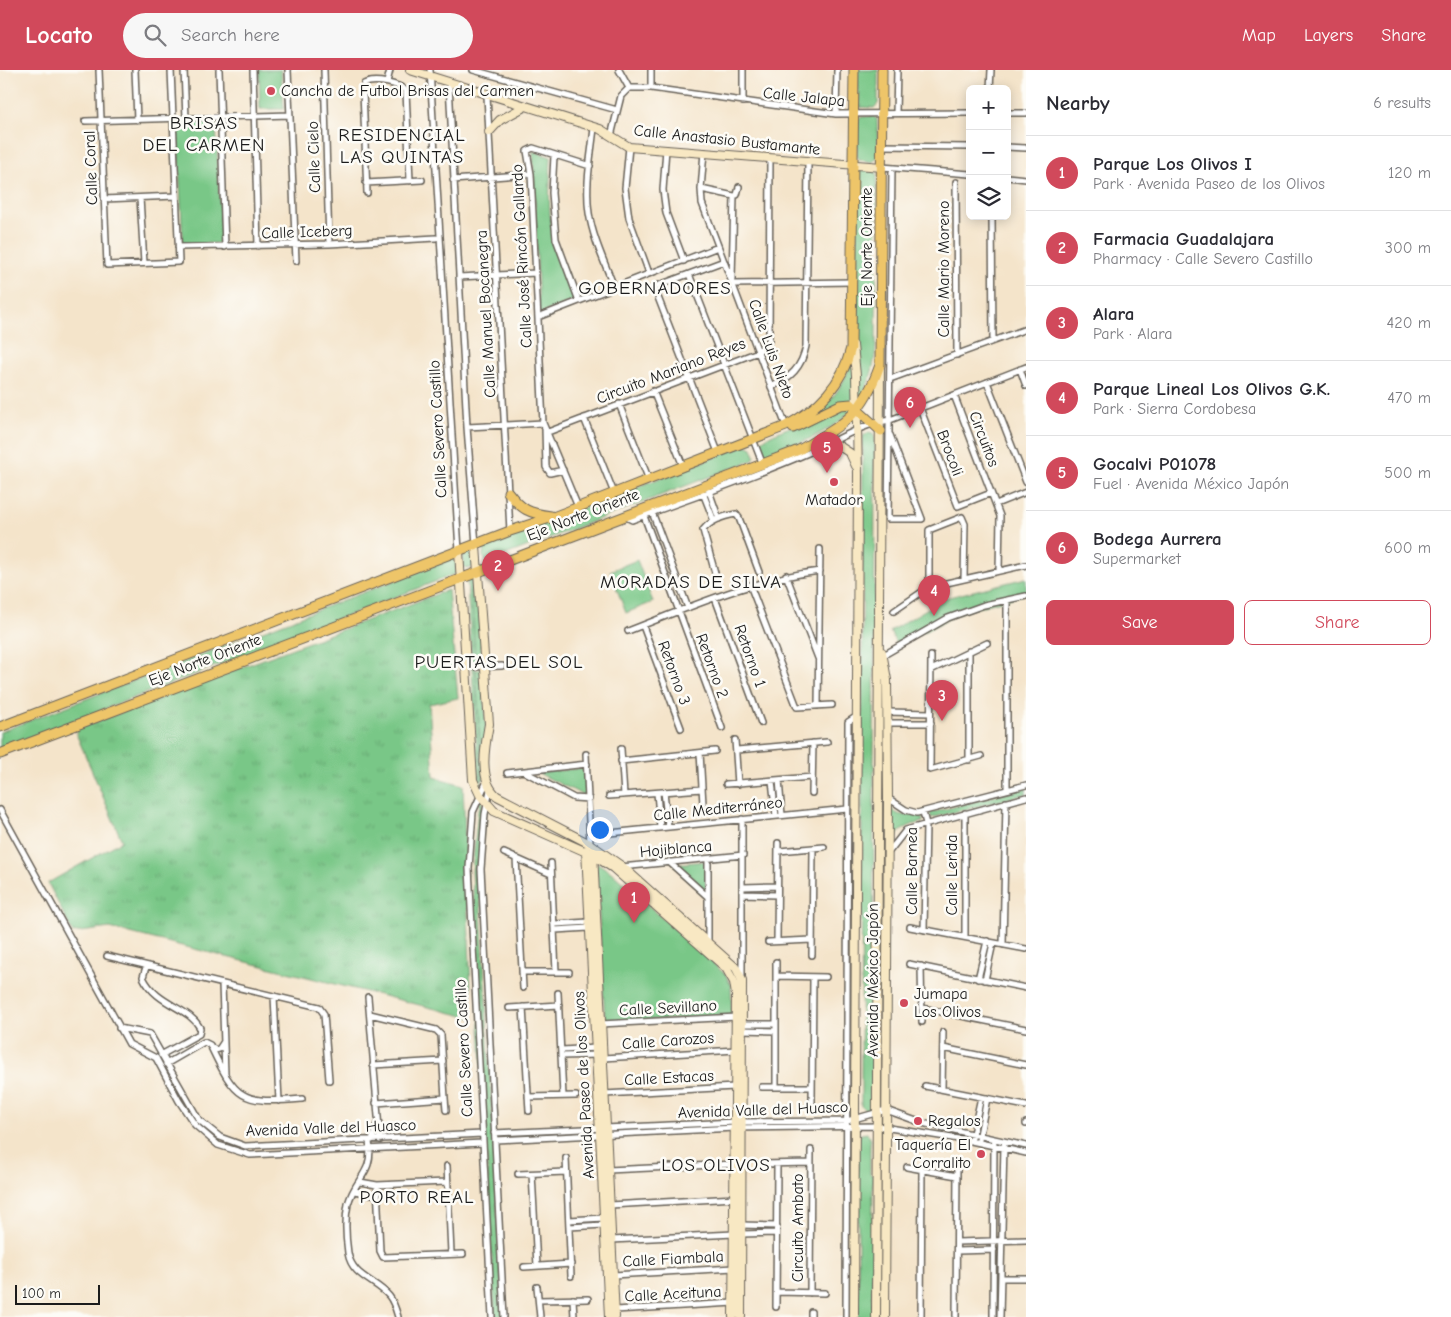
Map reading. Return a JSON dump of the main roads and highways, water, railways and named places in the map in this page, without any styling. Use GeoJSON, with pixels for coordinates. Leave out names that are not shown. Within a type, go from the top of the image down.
{"type":"FeatureCollection","features":[{"type":"Feature","properties":{"kind":"main road","name":"Eje Norte Oriente"},"geometry":{"type":"LineString","coordinates":[[0,727],[476,546],[510,531],[554,517],[786,426],[808,414],[833,390],[847,364],[852,335],[854,70]]}},
{"type":"Feature","properties":{"kind":"main road","name":"Eje Norte Oriente"},"geometry":{"type":"LineString","coordinates":[[0,754],[739,472],[763,467],[843,424],[870,392],[880,365],[887,167],[882,146],[882,70]]}},
{"type":"Feature","properties":{"kind":"main road"},"geometry":{"type":"LineString","coordinates":[[786,426],[793,428],[840,405],[850,404],[877,422],[885,433]]}},
{"type":"Feature","properties":{"kind":"main road"},"geometry":{"type":"LineString","coordinates":[[808,453],[812,442]]}},
{"type":"Feature","properties":{"kind":"main road"},"geometry":{"type":"LineString","coordinates":[[733,482],[739,472]]}},
{"type":"Feature","properties":{"kind":"main road"},"geometry":{"type":"LineString","coordinates":[[508,492],[521,508],[535,514],[554,517]]}},
{"type":"Feature","properties":{"kind":"place","name":"Cancha de Futbol Brisas del Carmen"},"geometry":{"type":"Point","coordinates":[271,91]}},
{"type":"Feature","properties":{"kind":"place","name":"Bodega Aurrera"},"geometry":{"type":"Point","coordinates":[910,428]}},
{"type":"Feature","properties":{"kind":"place","name":"Gocalvi P01078"},"geometry":{"type":"Point","coordinates":[827,473]}},
{"type":"Feature","properties":{"kind":"place","name":"Matador"},"geometry":{"type":"Point","coordinates":[834,482]}},
{"type":"Feature","properties":{"kind":"place","name":"Farmacia Guadalajara"},"geometry":{"type":"Point","coordinates":[498,591]}},
{"type":"Feature","properties":{"kind":"place","name":"Parque Lineal Los Olivos G.K."},"geometry":{"type":"Point","coordinates":[934,616]}},
{"type":"Feature","properties":{"kind":"place","name":"Alara"},"geometry":{"type":"Point","coordinates":[942,721]}},
{"type":"Feature","properties":{"kind":"place","name":"Parque Los Olivos I"},"geometry":{"type":"Point","coordinates":[634,923]}},
{"type":"Feature","properties":{"kind":"place","name":"Jumapa Los Olivos"},"geometry":{"type":"Point","coordinates":[904,1003]}},
{"type":"Feature","properties":{"kind":"place","name":"Regalos"},"geometry":{"type":"Point","coordinates":[918,1121]}},
{"type":"Feature","properties":{"kind":"place","name":"Taquería El Corralito"},"geometry":{"type":"Point","coordinates":[981,1154]}},
{"type":"Feature","properties":{"kind":"district","name":"BRISAS DEL CARMEN"},"geometry":{"type":"Point","coordinates":[204,134]}},
{"type":"Feature","properties":{"kind":"district","name":"RESIDENCIAL LAS QUINTAS"},"geometry":{"type":"Point","coordinates":[402,146]}},
{"type":"Feature","properties":{"kind":"district","name":"GOBERNADORES"},"geometry":{"type":"Point","coordinates":[655,288]}},
{"type":"Feature","properties":{"kind":"district","name":"MORADAS DE SILVA"},"geometry":{"type":"Point","coordinates":[691,582]}},
{"type":"Feature","properties":{"kind":"district","name":"PUERTAS DEL SOL"},"geometry":{"type":"Point","coordinates":[499,662]}},
{"type":"Feature","properties":{"kind":"district","name":"LOS OLIVOS"},"geometry":{"type":"Point","coordinates":[716,1165]}},
{"type":"Feature","properties":{"kind":"district","name":"PORTO REAL"},"geometry":{"type":"Point","coordinates":[417,1197]}}]}
